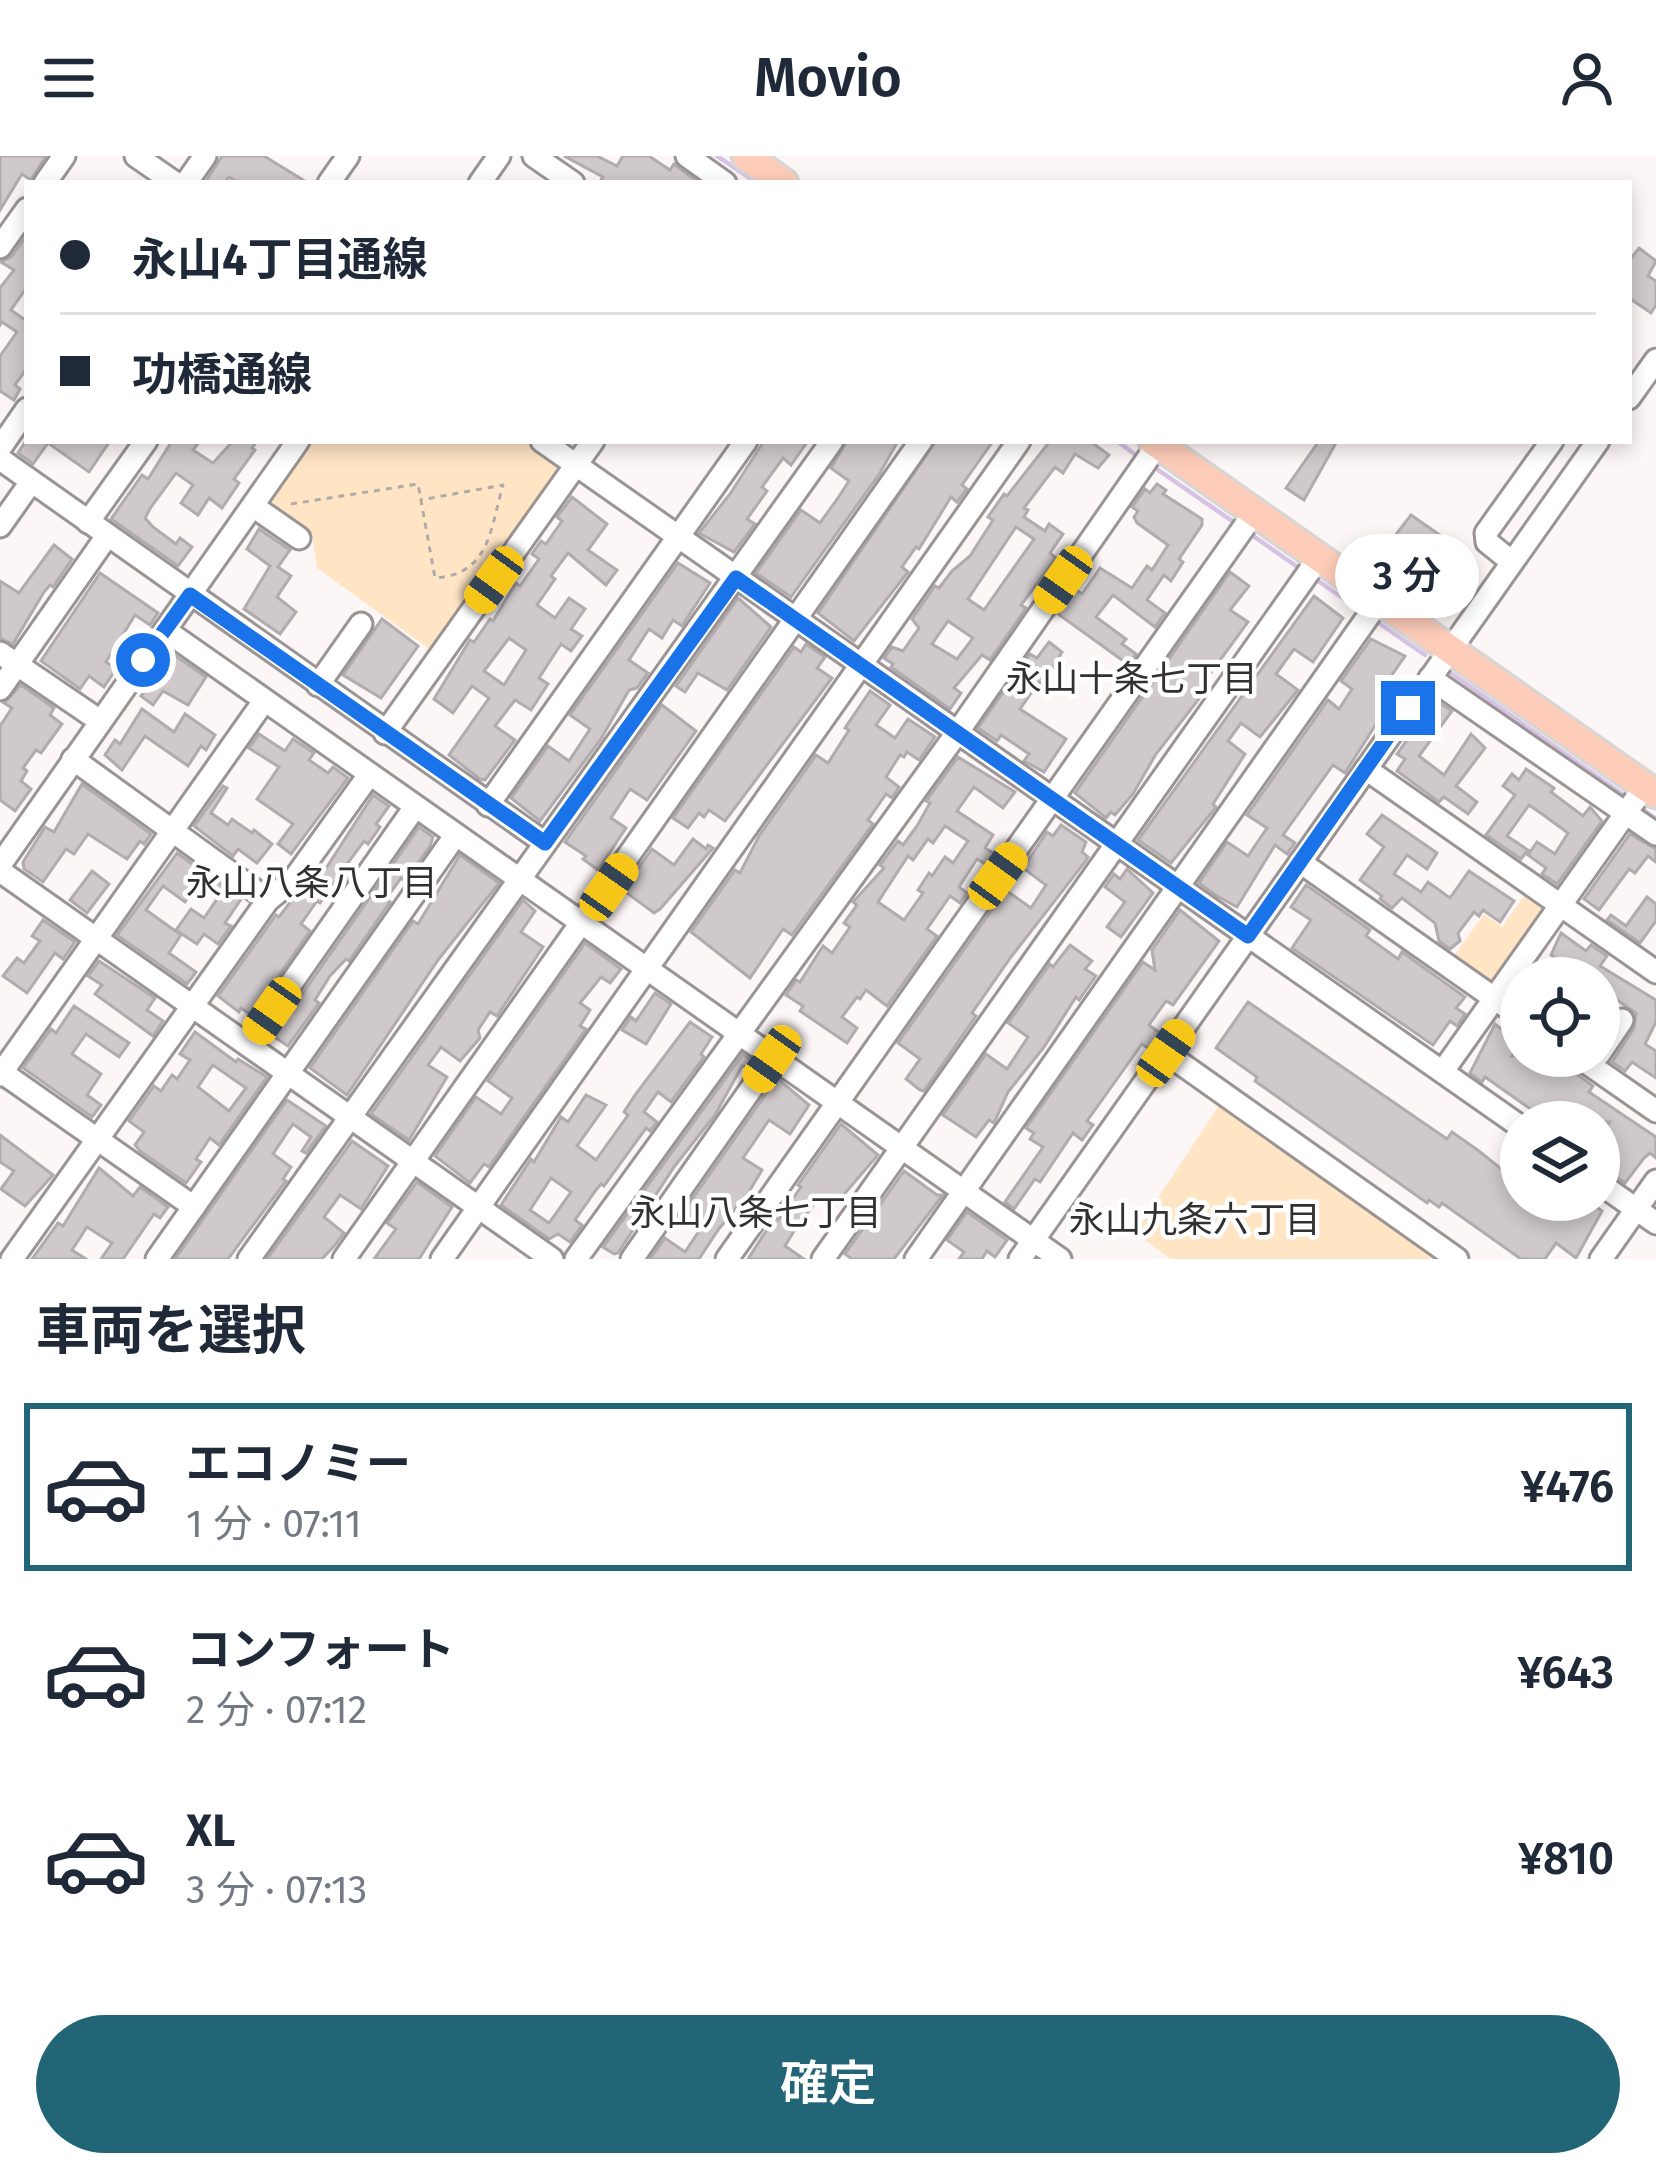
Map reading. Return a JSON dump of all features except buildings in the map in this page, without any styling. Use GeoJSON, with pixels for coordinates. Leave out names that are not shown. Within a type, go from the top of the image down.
{"type":"FeatureCollection","features":[{"type":"Feature","properties":{"kind":"main road"},"geometry":{"type":"LineString","coordinates":[[746,156],[777,180]]}},
{"type":"Feature","properties":{"kind":"main road"},"geometry":{"type":"LineString","coordinates":[[1151,451],[1245,524],[1373,610],[1449,651],[1638,799]]}},
{"type":"Feature","properties":{"kind":"street"},"geometry":{"type":"LineString","coordinates":[[136,156],[171,180]]}},
{"type":"Feature","properties":{"kind":"street"},"geometry":{"type":"LineString","coordinates":[[534,156],[569,180]]}},
{"type":"Feature","properties":{"kind":"street"},"geometry":{"type":"LineString","coordinates":[[687,156],[721,180]]}},
{"type":"Feature","properties":{"kind":"street"},"geometry":{"type":"LineString","coordinates":[[0,247],[24,212]]}},
{"type":"Feature","properties":{"kind":"street"},"geometry":{"type":"LineString","coordinates":[[1632,394],[1656,360]]}},
{"type":"Feature","properties":{"kind":"street"},"geometry":{"type":"LineString","coordinates":[[0,448],[24,414]]}},
{"type":"Feature","properties":{"kind":"street"},"geometry":{"type":"LineString","coordinates":[[88,522],[144,444]]}},
{"type":"Feature","properties":{"kind":"street"},"geometry":{"type":"LineString","coordinates":[[296,444],[0,868],[552,1259]]}},
{"type":"Feature","properties":{"kind":"street"},"geometry":{"type":"LineString","coordinates":[[546,444],[1500,1112]]}},
{"type":"Feature","properties":{"kind":"street"},"geometry":{"type":"LineString","coordinates":[[385,733],[591,444]]}},
{"type":"Feature","properties":{"kind":"street"},"geometry":{"type":"LineString","coordinates":[[488,805],[744,444]]}},
{"type":"Feature","properties":{"kind":"street"},"geometry":{"type":"LineString","coordinates":[[249,1259],[830,444]]}},
{"type":"Feature","properties":{"kind":"street"},"geometry":{"type":"LineString","coordinates":[[344,1259],[919,444]]}},
{"type":"Feature","properties":{"kind":"street"},"geometry":{"type":"LineString","coordinates":[[442,1259],[1017,444]]}},
{"type":"Feature","properties":{"kind":"street"},"geometry":{"type":"LineString","coordinates":[[1512,562],[1487,542],[1486,532],[1550,444]]}},
{"type":"Feature","properties":{"kind":"street"},"geometry":{"type":"LineString","coordinates":[[1027,1250],[1596,444]]}},
{"type":"Feature","properties":{"kind":"street"},"geometry":{"type":"LineString","coordinates":[[576,1259],[957,733],[1151,451]]}},
{"type":"Feature","properties":{"kind":"street"},"geometry":{"type":"LineString","coordinates":[[0,459],[545,843]]}},
{"type":"Feature","properties":{"kind":"street"},"geometry":{"type":"LineString","coordinates":[[0,526],[31,482]]}},
{"type":"Feature","properties":{"kind":"street"},"geometry":{"type":"LineString","coordinates":[[253,506],[299,538]]}},
{"type":"Feature","properties":{"kind":"street"},"geometry":{"type":"LineString","coordinates":[[727,1259],[1245,524]]}},
{"type":"Feature","properties":{"kind":"street"},"geometry":{"type":"LineString","coordinates":[[0,688],[8,659],[107,536]]}},
{"type":"Feature","properties":{"kind":"street"},"geometry":{"type":"LineString","coordinates":[[823,1259],[1311,568]]}},
{"type":"Feature","properties":{"kind":"street"},"geometry":{"type":"LineString","coordinates":[[916,1259],[1373,610]]}},
{"type":"Feature","properties":{"kind":"street"},"geometry":{"type":"LineString","coordinates":[[318,685],[361,624]]}},
{"type":"Feature","properties":{"kind":"street"},"geometry":{"type":"LineString","coordinates":[[165,630],[772,1059],[966,1190],[1027,1250],[1060,1259]]}},
{"type":"Feature","properties":{"kind":"street"},"geometry":{"type":"LineString","coordinates":[[8,659],[100,721]]}},
{"type":"Feature","properties":{"kind":"street"},"geometry":{"type":"LineString","coordinates":[[1430,678],[1638,799],[1656,834]]}},
{"type":"Feature","properties":{"kind":"street"},"geometry":{"type":"LineString","coordinates":[[194,1207],[1,1073],[264,701]]}},
{"type":"Feature","properties":{"kind":"street"},"geometry":{"type":"LineString","coordinates":[[73,759],[268,900]]}},
{"type":"Feature","properties":{"kind":"street"},"geometry":{"type":"LineString","coordinates":[[1366,770],[1656,972]]}},
{"type":"Feature","properties":{"kind":"street"},"geometry":{"type":"LineString","coordinates":[[12,1259],[268,900],[295,878],[369,775]]}},
{"type":"Feature","properties":{"kind":"street"},"geometry":{"type":"LineString","coordinates":[[1443,1071],[1638,799]]}},
{"type":"Feature","properties":{"kind":"street"},"geometry":{"type":"LineString","coordinates":[[248,1045],[415,807]]}},
{"type":"Feature","properties":{"kind":"street"},"geometry":{"type":"LineString","coordinates":[[157,1259],[455,836]]}},
{"type":"Feature","properties":{"kind":"street"},"geometry":{"type":"LineString","coordinates":[[1300,862],[1500,1002]]}},
{"type":"Feature","properties":{"kind":"street"},"geometry":{"type":"LineString","coordinates":[[1166,1053],[1457,1259]]}},
{"type":"Feature","properties":{"kind":"street"},"geometry":{"type":"LineString","coordinates":[[632,1259],[772,1059]]}},
{"type":"Feature","properties":{"kind":"street"},"geometry":{"type":"LineString","coordinates":[[1614,1077],[1656,1112]]}},
{"type":"Feature","properties":{"kind":"street"},"geometry":{"type":"LineString","coordinates":[[1601,1259],[1656,1181]]}},
{"type":"Feature","properties":{"kind":"street"},"geometry":{"type":"LineString","coordinates":[[1620,1198],[1656,1223]]}},
{"type":"Feature","properties":{"kind":"path"},"geometry":{"type":"LineString","coordinates":[[291,503],[418,484],[420,500],[435,578],[460,576],[482,556],[503,485],[420,500]]}},
{"type":"Feature","properties":{"kind":"shaded area"},"geometry":{"type":"Polygon","coordinates":[[[296,444],[546,444],[577,465],[439,656],[317,568],[312,533],[258,498],[296,444]]]}},
{"type":"Feature","properties":{"kind":"shaded area"},"geometry":{"type":"Polygon","coordinates":[[[1527,892],[1548,906],[1512,957],[1500,957],[1500,974],[1492,985],[1453,957],[1484,914],[1502,927],[1527,892]]]}},
{"type":"Feature","properties":{"kind":"shaded area"},"geometry":{"type":"Polygon","coordinates":[[[1222,1101],[1435,1252],[1430,1259],[1171,1259],[1135,1233],[1222,1101]]]}},
{"type":"Feature","properties":{"kind":"waterway"},"geometry":{"type":"LineString","coordinates":[[717,156],[753,180]]}},
{"type":"Feature","properties":{"kind":"waterway"},"geometry":{"type":"LineString","coordinates":[[1121,444],[1141,459]]}},
{"type":"Feature","properties":{"kind":"waterway"},"geometry":{"type":"LineString","coordinates":[[1151,465],[1235,523]]}},
{"type":"Feature","properties":{"kind":"waterway"},"geometry":{"type":"LineString","coordinates":[[1249,533],[1299,568]]}},
{"type":"Feature","properties":{"kind":"waterway"},"geometry":{"type":"LineString","coordinates":[[1314,578],[1363,612]]}},
{"type":"Feature","properties":{"kind":"waterway"},"geometry":{"type":"LineString","coordinates":[[1373,619],[1425,655]]}},
{"type":"Feature","properties":{"kind":"waterway"},"geometry":{"type":"LineString","coordinates":[[1452,674],[1629,799]]}},
{"type":"Feature","properties":{"kind":"waterway"},"geometry":{"type":"LineString","coordinates":[[1638,806],[1656,819]]}},
{"type":"Feature","properties":{"kind":"district","name":"永山十条七丁目"},"geometry":{"type":"Point","coordinates":[1132,679]}},
{"type":"Feature","properties":{"kind":"district","name":"永山八条八丁目"},"geometry":{"type":"Point","coordinates":[312,883]}},
{"type":"Feature","properties":{"kind":"district","name":"永山八条七丁目"},"geometry":{"type":"Point","coordinates":[756,1213]}},
{"type":"Feature","properties":{"kind":"district","name":"永山九条六丁目"},"geometry":{"type":"Point","coordinates":[1195,1220]}},
{"type":"Feature","properties":{"kind":"route"},"geometry":{"type":"LineString","coordinates":[[143,660],[190,595],[545,843],[736,578],[1248,936],[1408,708]]}}]}
